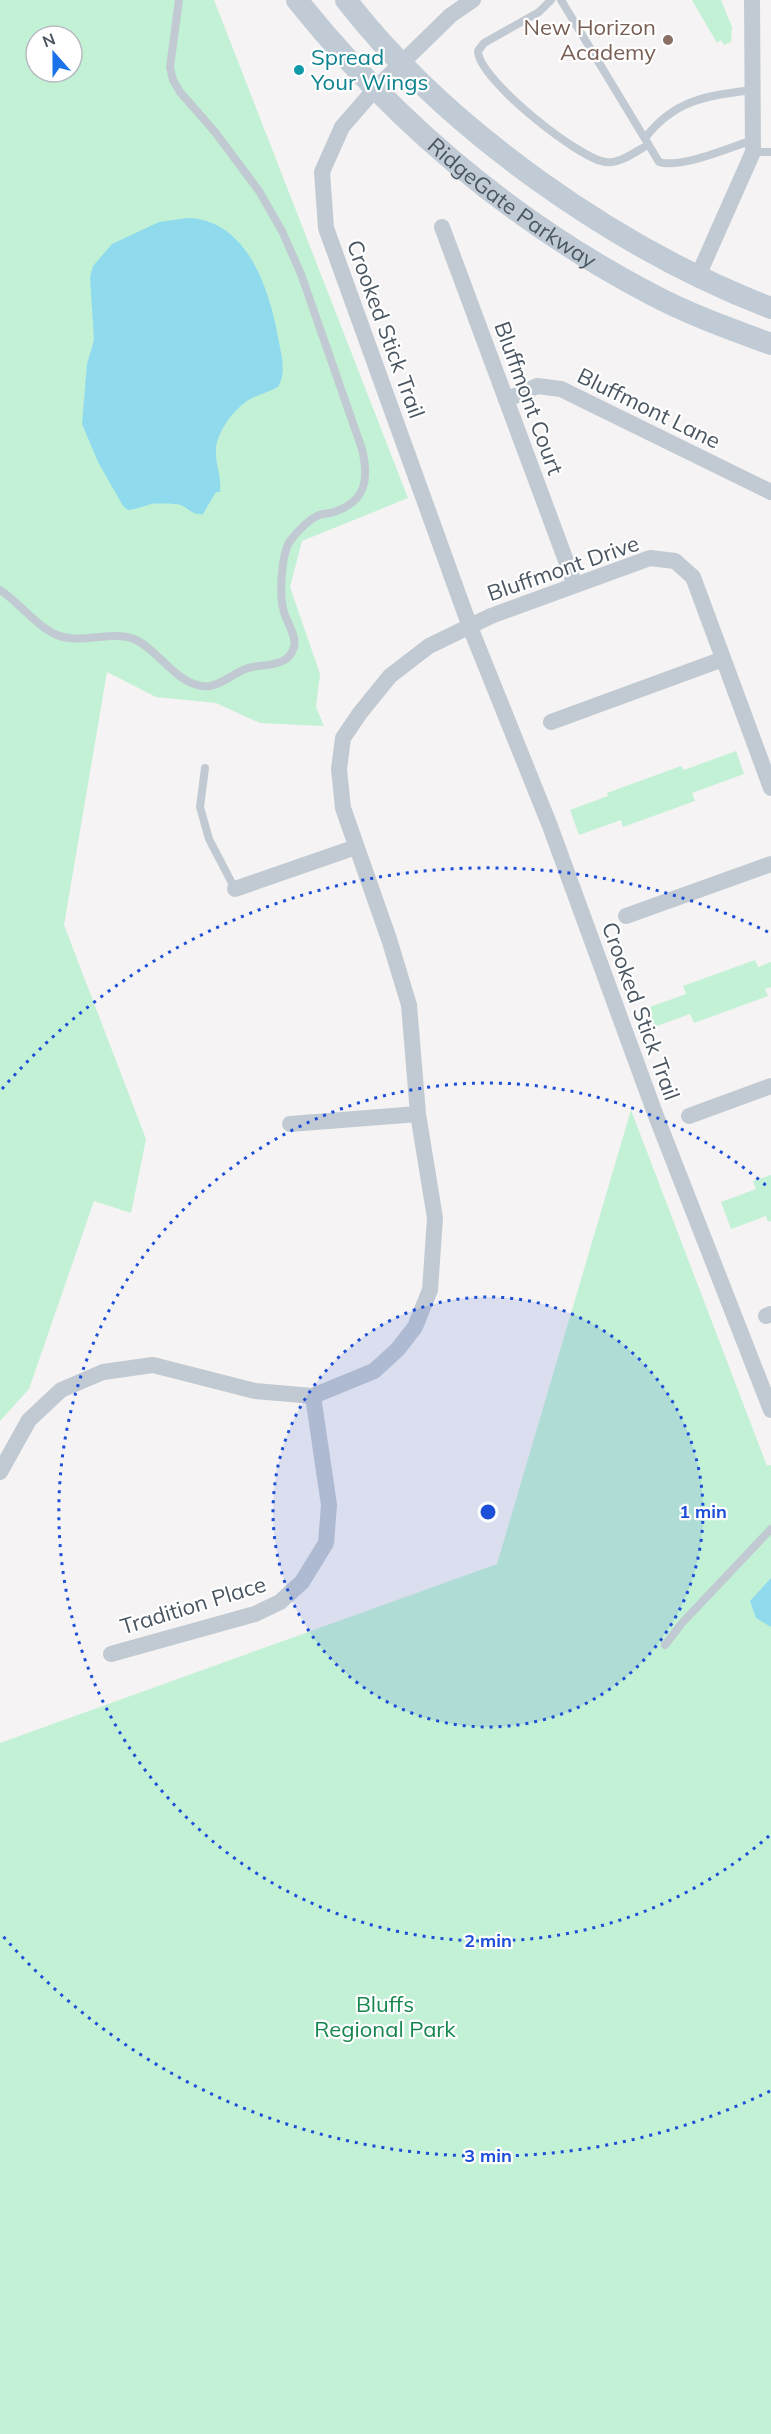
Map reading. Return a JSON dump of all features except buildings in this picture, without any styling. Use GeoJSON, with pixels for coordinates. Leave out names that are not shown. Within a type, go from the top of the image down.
{"type":"FeatureCollection","features":[{"type":"Feature","properties":{"kind":"main road","name":"RidgeGate Parkway"},"geometry":{"type":"LineString","coordinates":[[297,0],[332,43],[429,142],[503,202],[573,249],[650,294],[723,327],[771,345]]}},
{"type":"Feature","properties":{"kind":"main road","name":"RidgeGate Parkway"},"geometry":{"type":"LineString","coordinates":[[346,0],[402,63],[454,114],[526,172],[593,217],[668,261],[740,296],[771,308]]}},
{"type":"Feature","properties":{"kind":"street","name":"Crooked Stick Trail"},"geometry":{"type":"LineString","coordinates":[[473,0],[451,15],[375,89],[342,127],[322,172],[326,228],[470,627],[550,826],[656,1116],[771,1410]]}},
{"type":"Feature","properties":{"kind":"street"},"geometry":{"type":"LineString","coordinates":[[698,276],[753,146],[752,0]]}},
{"type":"Feature","properties":{"kind":"street","name":"Bluffmont Court"},"geometry":{"type":"LineString","coordinates":[[442,226],[575,585]]}},
{"type":"Feature","properties":{"kind":"street","name":"Bluffmont Lane"},"geometry":{"type":"LineString","coordinates":[[506,400],[537,386],[561,389],[771,492]]}},
{"type":"Feature","properties":{"kind":"street","name":"Bluffmont Drive"},"geometry":{"type":"LineString","coordinates":[[470,627],[491,616],[650,558],[675,561],[693,577],[771,788]]}},
{"type":"Feature","properties":{"kind":"street"},"geometry":{"type":"LineString","coordinates":[[0,1472],[29,1420],[61,1390],[103,1372],[153,1365],[255,1391],[313,1396],[374,1371],[398,1348],[415,1327],[430,1290],[435,1218],[418,1114],[409,1005],[389,939],[343,808],[339,769],[343,738],[390,676],[429,646],[470,627]]}},
{"type":"Feature","properties":{"kind":"street"},"geometry":{"type":"LineString","coordinates":[[551,722],[723,659]]}},
{"type":"Feature","properties":{"kind":"street"},"geometry":{"type":"LineString","coordinates":[[235,889],[356,847]]}},
{"type":"Feature","properties":{"kind":"street"},"geometry":{"type":"LineString","coordinates":[[626,916],[771,864]]}},
{"type":"Feature","properties":{"kind":"street"},"geometry":{"type":"LineString","coordinates":[[689,1116],[771,1086]]}},
{"type":"Feature","properties":{"kind":"street"},"geometry":{"type":"LineString","coordinates":[[290,1124],[418,1114]]}},
{"type":"Feature","properties":{"kind":"street","name":"Tradition Place"},"geometry":{"type":"LineString","coordinates":[[111,1654],[255,1614],[280,1602],[302,1582],[326,1543],[329,1505],[313,1396]]}},
{"type":"Feature","properties":{"kind":"lane"},"geometry":{"type":"LineString","coordinates":[[0,590],[57,635],[70,638],[133,639],[192,683],[208,686],[217,684],[243,670],[270,666],[288,656],[294,647],[294,638],[284,612],[281,590],[288,544],[303,526],[316,516],[334,512],[350,504],[358,497],[366,479],[362,449],[292,251],[259,191],[215,132],[180,92],[173,80],[170,67],[178,0]]}},
{"type":"Feature","properties":{"kind":"lane"},"geometry":{"type":"LineString","coordinates":[[551,0],[539,12],[484,43],[478,51],[481,63],[493,80],[519,106],[596,160],[613,162],[646,142],[658,120],[695,100],[753,90]]}},
{"type":"Feature","properties":{"kind":"lane"},"geometry":{"type":"LineString","coordinates":[[561,0],[659,162],[665,164],[683,161],[753,146],[771,152]]}},
{"type":"Feature","properties":{"kind":"lane"},"geometry":{"type":"LineString","coordinates":[[205,768],[200,807],[209,839],[235,889]]}},
{"type":"Feature","properties":{"kind":"lane"},"geometry":{"type":"LineString","coordinates":[[665,1645],[682,1623],[771,1529]]}},
{"type":"Feature","properties":{"kind":"green space"},"geometry":{"type":"Polygon","coordinates":[[[0,0],[214,0],[408,498],[302,541],[290,587],[320,674],[316,707],[324,726],[260,723],[216,703],[156,697],[107,672],[64,925],[146,1139],[131,1213],[94,1201],[29,1389],[0,1421],[0,0]]]}},
{"type":"Feature","properties":{"kind":"green space"},"geometry":{"type":"Polygon","coordinates":[[[692,0],[721,0],[732,27],[731,42],[724,45],[721,40],[717,43],[692,0]]]}},
{"type":"Feature","properties":{"kind":"green space"},"geometry":{"type":"Polygon","coordinates":[[[736,751],[744,774],[692,793],[695,801],[623,827],[621,820],[579,835],[570,810],[608,796],[607,793],[681,766],[684,770],[736,751]]]}},
{"type":"Feature","properties":{"kind":"green space"},"geometry":{"type":"Polygon","coordinates":[[[755,960],[758,967],[771,962],[771,987],[765,989],[768,996],[694,1023],[690,1014],[654,1027],[647,1008],[686,994],[683,986],[755,960]]]}},
{"type":"Feature","properties":{"kind":"green space","name":"Bluffs Regional Park"},"geometry":{"type":"Polygon","coordinates":[[[631,1110],[767,1466],[771,1465],[771,2434],[0,2434],[0,1743],[497,1564],[631,1110]]]}},
{"type":"Feature","properties":{"kind":"green space"},"geometry":{"type":"Polygon","coordinates":[[[771,1175],[771,1221],[768,1222],[766,1216],[731,1229],[721,1202],[756,1189],[753,1181],[771,1175]]]}},
{"type":"Feature","properties":{"kind":"water"},"geometry":{"type":"Polygon","coordinates":[[[188,218],[208,222],[226,231],[252,260],[261,278],[274,318],[282,356],[281,381],[278,387],[246,402],[223,428],[216,450],[220,492],[216,492],[203,514],[195,513],[176,504],[153,504],[128,510],[123,506],[98,462],[82,424],[87,364],[94,340],[90,277],[93,266],[112,244],[159,222],[188,218]]]}},
{"type":"Feature","properties":{"kind":"water"},"geometry":{"type":"Polygon","coordinates":[[[771,1578],[771,1627],[756,1618],[750,1601],[771,1578]]]}},
{"type":"Feature","properties":{"kind":"place","name":"New Horizon Academy"},"geometry":{"type":"Point","coordinates":[668,40]}},
{"type":"Feature","properties":{"kind":"place","name":"Spread Your Wings"},"geometry":{"type":"Point","coordinates":[299,70]}}]}
